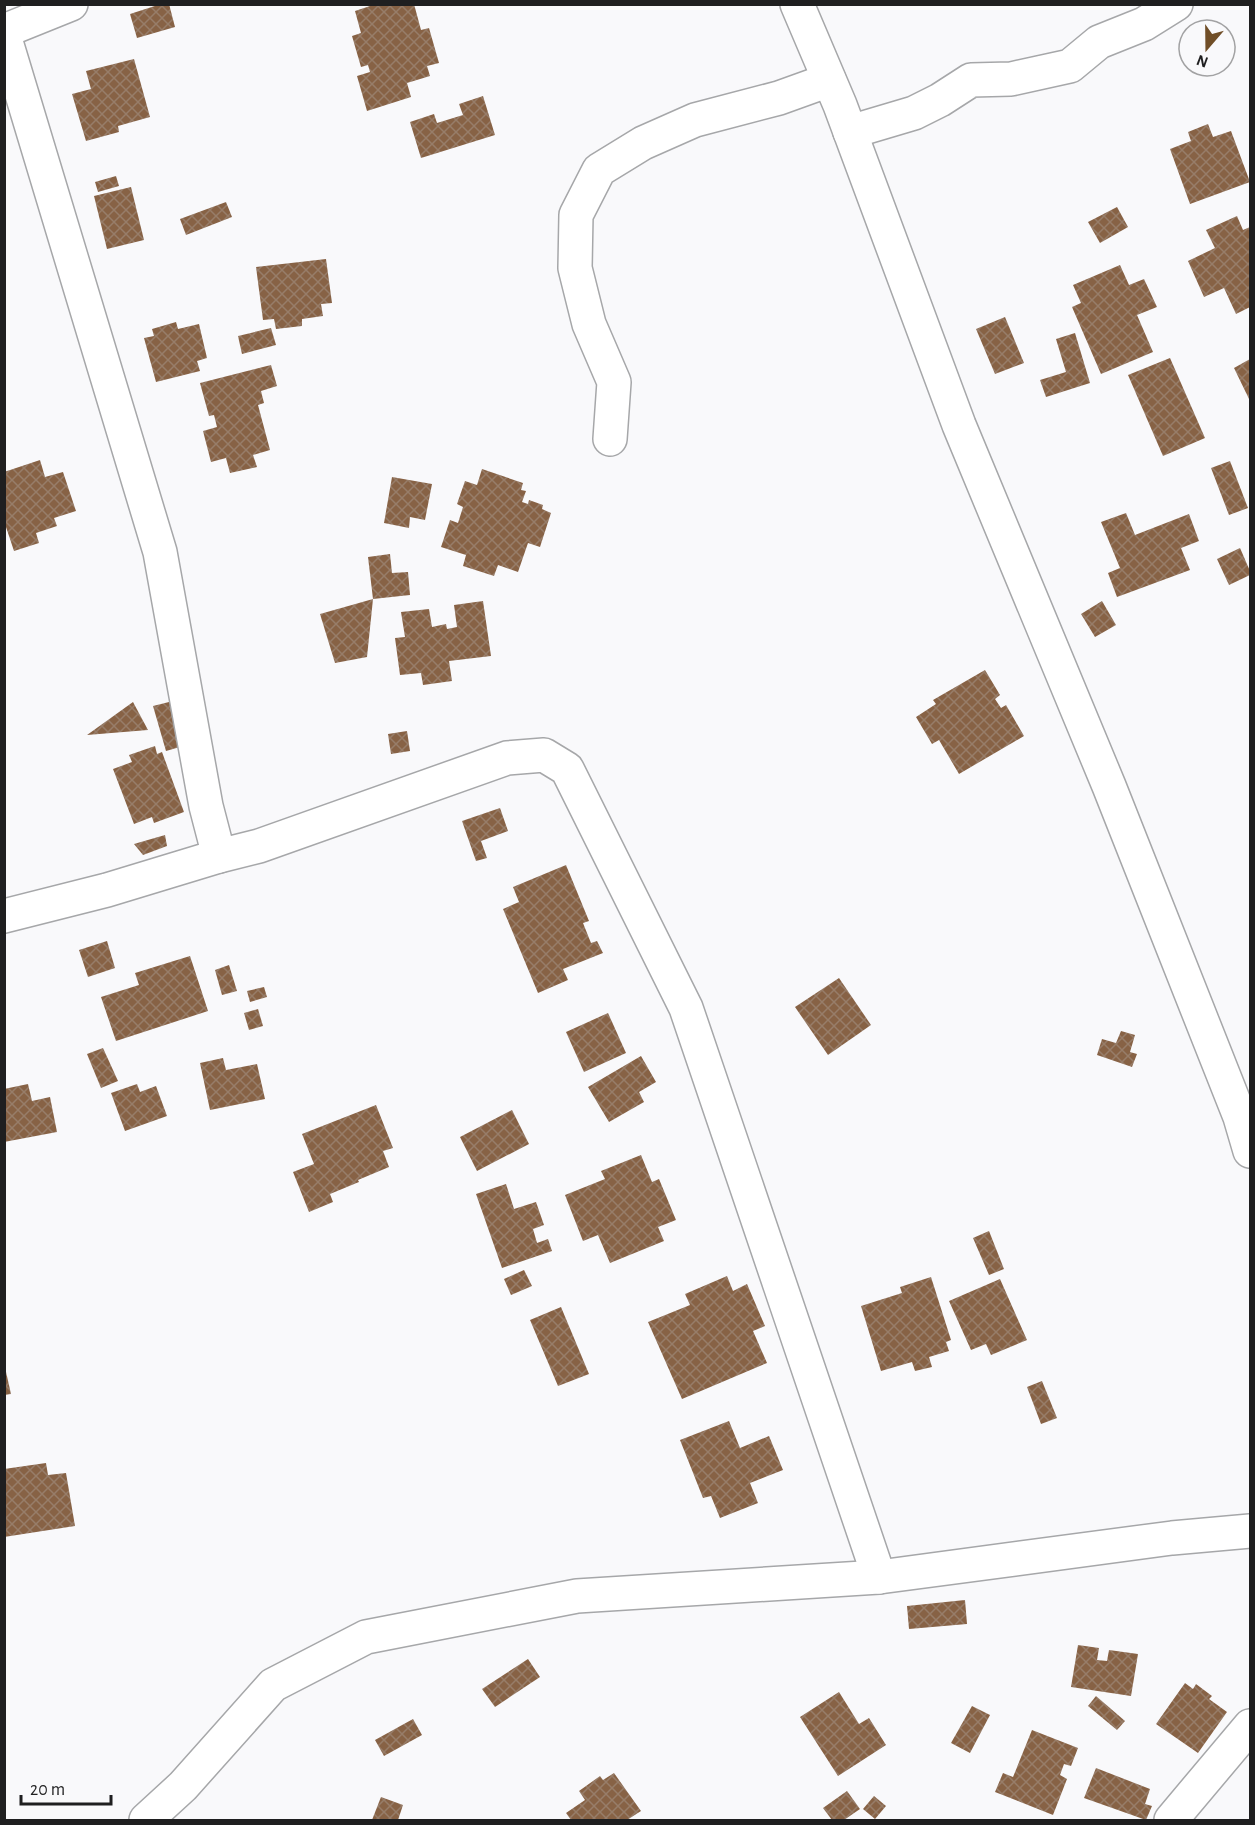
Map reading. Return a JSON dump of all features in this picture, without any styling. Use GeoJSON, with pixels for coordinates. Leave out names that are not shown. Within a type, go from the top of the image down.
{"type":"FeatureCollection","features":[{"type":"Feature","properties":{"kind":"street"},"geometry":{"type":"LineString","coordinates":[[72,4],[4,33],[160,552],[206,806],[219,856]]}},
{"type":"Feature","properties":{"kind":"street"},"geometry":{"type":"LineString","coordinates":[[797,4],[850,132],[959,425],[1109,786],[1251,1151]]}},
{"type":"Feature","properties":{"kind":"street"},"geometry":{"type":"LineString","coordinates":[[850,132],[914,113],[971,80],[1011,79],[1070,66],[1100,42],[1144,24],[1176,4]]}},
{"type":"Feature","properties":{"kind":"street"},"geometry":{"type":"LineString","coordinates":[[610,439],[614,382],[589,324],[575,268],[576,215],[599,170],[643,143],[695,120],[779,98],[829,80]]}},
{"type":"Feature","properties":{"kind":"street"},"geometry":{"type":"LineString","coordinates":[[4,916],[107,890],[259,846],[507,758],[544,755],[567,769],[686,1008],[879,1577]]}},
{"type":"Feature","properties":{"kind":"street"},"geometry":{"type":"LineString","coordinates":[[146,1821],[183,1786],[273,1685],[366,1637],[577,1596],[879,1577],[1172,1538],[1251,1531]]}},
{"type":"Feature","properties":{"kind":"street"},"geometry":{"type":"LineString","coordinates":[[1171,1821],[1251,1726]]}},
{"type":"Feature","properties":{"kind":"building"},"geometry":{"type":"Polygon","coordinates":[[[161,4],[169,4],[175,27],[137,38],[130,14],[161,4]]]}},
{"type":"Feature","properties":{"kind":"building"},"geometry":{"type":"Polygon","coordinates":[[[376,4],[414,4],[421,30],[429,28],[439,63],[427,66],[430,76],[407,83],[411,97],[367,111],[357,76],[370,72],[368,65],[361,67],[352,36],[361,33],[355,11],[376,4]]]}},
{"type":"Feature","properties":{"kind":"building"},"geometry":{"type":"Polygon","coordinates":[[[134,59],[150,117],[118,126],[119,132],[86,141],[72,94],[91,89],[86,71],[134,59]]]}},
{"type":"Feature","properties":{"kind":"building"},"geometry":{"type":"Polygon","coordinates":[[[483,96],[495,135],[421,158],[410,122],[434,114],[437,123],[463,115],[459,104],[483,96]]]}},
{"type":"Feature","properties":{"kind":"building"},"geometry":{"type":"Polygon","coordinates":[[[1208,124],[1213,137],[1231,131],[1250,182],[1190,204],[1170,149],[1191,141],[1188,132],[1208,124]]]}},
{"type":"Feature","properties":{"kind":"building"},"geometry":{"type":"Polygon","coordinates":[[[116,176],[119,186],[98,192],[95,182],[116,176]]]}},
{"type":"Feature","properties":{"kind":"building"},"geometry":{"type":"Polygon","coordinates":[[[131,187],[144,240],[107,249],[94,196],[131,187]]]}},
{"type":"Feature","properties":{"kind":"building"},"geometry":{"type":"Polygon","coordinates":[[[226,202],[232,217],[186,235],[180,219],[226,202]]]}},
{"type":"Feature","properties":{"kind":"building"},"geometry":{"type":"Polygon","coordinates":[[[1117,207],[1128,227],[1100,243],[1088,222],[1117,207]]]}},
{"type":"Feature","properties":{"kind":"building"},"geometry":{"type":"Polygon","coordinates":[[[1237,216],[1243,230],[1250,227],[1250,307],[1236,314],[1224,288],[1204,297],[1188,261],[1215,248],[1206,230],[1237,216]]]}},
{"type":"Feature","properties":{"kind":"building"},"geometry":{"type":"Polygon","coordinates":[[[326,259],[332,303],[321,304],[323,316],[302,319],[302,326],[276,329],[274,319],[263,320],[256,267],[326,259]]]}},
{"type":"Feature","properties":{"kind":"building"},"geometry":{"type":"Polygon","coordinates":[[[1120,265],[1129,285],[1144,279],[1157,307],[1137,315],[1153,352],[1101,374],[1072,307],[1081,303],[1073,285],[1120,265]]]}},
{"type":"Feature","properties":{"kind":"building"},"geometry":{"type":"Polygon","coordinates":[[[1005,317],[1024,363],[995,374],[976,329],[1005,317]]]}},
{"type":"Feature","properties":{"kind":"building"},"geometry":{"type":"Polygon","coordinates":[[[176,322],[178,329],[199,324],[207,358],[197,361],[200,371],[156,382],[144,338],[154,336],[152,329],[176,322]]]}},
{"type":"Feature","properties":{"kind":"building"},"geometry":{"type":"Polygon","coordinates":[[[271,328],[276,345],[242,354],[238,336],[271,328]]]}},
{"type":"Feature","properties":{"kind":"building"},"geometry":{"type":"Polygon","coordinates":[[[1075,333],[1090,383],[1046,397],[1040,380],[1066,372],[1056,339],[1075,333]]]}},
{"type":"Feature","properties":{"kind":"building"},"geometry":{"type":"Polygon","coordinates":[[[1170,358],[1205,438],[1163,456],[1128,375],[1170,358]]]}},
{"type":"Feature","properties":{"kind":"building"},"geometry":{"type":"Polygon","coordinates":[[[1250,359],[1250,401],[1234,368],[1250,359]]]}},
{"type":"Feature","properties":{"kind":"building"},"geometry":{"type":"Polygon","coordinates":[[[271,365],[277,386],[261,391],[264,403],[258,405],[270,450],[253,455],[257,467],[230,473],[226,458],[211,462],[203,431],[217,427],[214,415],[209,416],[200,383],[271,365]]]}},
{"type":"Feature","properties":{"kind":"building"},"geometry":{"type":"Polygon","coordinates":[[[40,460],[45,477],[63,472],[76,511],[54,518],[57,526],[36,533],[39,543],[14,551],[4,521],[4,472],[40,460]]]}},
{"type":"Feature","properties":{"kind":"building"},"geometry":{"type":"Polygon","coordinates":[[[1230,461],[1248,508],[1229,515],[1211,468],[1230,461]]]}},
{"type":"Feature","properties":{"kind":"building"},"geometry":{"type":"Polygon","coordinates":[[[482,469],[523,483],[521,490],[526,491],[522,502],[528,504],[529,500],[543,505],[542,509],[551,513],[540,547],[528,543],[518,572],[498,565],[494,576],[463,566],[466,555],[441,547],[450,520],[458,523],[463,507],[457,504],[465,481],[477,485],[482,469]]]}},
{"type":"Feature","properties":{"kind":"building"},"geometry":{"type":"Polygon","coordinates":[[[392,477],[432,484],[425,520],[410,517],[409,528],[384,523],[392,477]]]}},
{"type":"Feature","properties":{"kind":"building"},"geometry":{"type":"Polygon","coordinates":[[[1126,513],[1135,535],[1189,514],[1199,541],[1181,548],[1190,570],[1117,597],[1108,573],[1120,568],[1101,522],[1126,513]]]}},
{"type":"Feature","properties":{"kind":"building"},"geometry":{"type":"Polygon","coordinates":[[[1240,548],[1250,575],[1229,585],[1217,559],[1240,548]]]}},
{"type":"Feature","properties":{"kind":"building"},"geometry":{"type":"Polygon","coordinates":[[[390,554],[392,573],[408,572],[410,595],[373,599],[368,557],[390,554]]]}},
{"type":"Feature","properties":{"kind":"building"},"geometry":{"type":"Polygon","coordinates":[[[373,599],[367,657],[335,663],[320,614],[373,599]]]}},
{"type":"Feature","properties":{"kind":"building"},"geometry":{"type":"Polygon","coordinates":[[[483,601],[491,656],[449,661],[452,681],[423,685],[421,673],[400,675],[395,638],[405,637],[401,612],[429,609],[432,627],[446,624],[447,629],[457,627],[454,605],[483,601]]]}},
{"type":"Feature","properties":{"kind":"building"},"geometry":{"type":"Polygon","coordinates":[[[1102,601],[1116,625],[1095,637],[1081,614],[1102,601]]]}},
{"type":"Feature","properties":{"kind":"building"},"geometry":{"type":"Polygon","coordinates":[[[985,670],[1000,695],[995,699],[1001,708],[1006,705],[1024,736],[959,774],[939,740],[932,744],[916,717],[936,704],[933,700],[985,670]]]}},
{"type":"Feature","properties":{"kind":"building"},"geometry":{"type":"Polygon","coordinates":[[[173,701],[187,745],[166,751],[153,706],[173,701]]]}},
{"type":"Feature","properties":{"kind":"building"},"geometry":{"type":"Polygon","coordinates":[[[133,702],[148,730],[87,735],[133,702]]]}},
{"type":"Feature","properties":{"kind":"building"},"geometry":{"type":"Polygon","coordinates":[[[407,731],[410,751],[391,754],[388,734],[407,731]]]}},
{"type":"Feature","properties":{"kind":"building"},"geometry":{"type":"Polygon","coordinates":[[[155,746],[157,754],[162,752],[184,812],[154,823],[152,817],[134,824],[113,769],[132,762],[129,755],[155,746]]]}},
{"type":"Feature","properties":{"kind":"building"},"geometry":{"type":"Polygon","coordinates":[[[500,808],[508,831],[481,841],[487,858],[476,861],[462,821],[500,808]]]}},
{"type":"Feature","properties":{"kind":"building"},"geometry":{"type":"Polygon","coordinates":[[[165,835],[167,846],[143,855],[134,844],[165,835]]]}},
{"type":"Feature","properties":{"kind":"building"},"geometry":{"type":"Polygon","coordinates":[[[566,865],[589,921],[583,923],[591,943],[597,941],[603,953],[563,969],[568,980],[538,993],[503,909],[519,902],[513,887],[566,865]]]}},
{"type":"Feature","properties":{"kind":"building"},"geometry":{"type":"Polygon","coordinates":[[[107,941],[115,968],[88,977],[79,950],[107,941]]]}},
{"type":"Feature","properties":{"kind":"building"},"geometry":{"type":"Polygon","coordinates":[[[190,956],[208,1011],[116,1041],[101,997],[139,985],[135,973],[190,956]]]}},
{"type":"Feature","properties":{"kind":"building"},"geometry":{"type":"Polygon","coordinates":[[[229,965],[237,991],[222,995],[215,970],[229,965]]]}},
{"type":"Feature","properties":{"kind":"building"},"geometry":{"type":"Polygon","coordinates":[[[839,978],[871,1025],[828,1055],[795,1007],[839,978]]]}},
{"type":"Feature","properties":{"kind":"building"},"geometry":{"type":"Polygon","coordinates":[[[264,987],[267,997],[250,1002],[247,991],[264,987]]]}},
{"type":"Feature","properties":{"kind":"building"},"geometry":{"type":"Polygon","coordinates":[[[258,1009],[263,1026],[249,1030],[244,1013],[258,1009]]]}},
{"type":"Feature","properties":{"kind":"building"},"geometry":{"type":"Polygon","coordinates":[[[608,1013],[626,1053],[584,1072],[566,1032],[608,1013]]]}},
{"type":"Feature","properties":{"kind":"building"},"geometry":{"type":"Polygon","coordinates":[[[1121,1031],[1135,1035],[1130,1052],[1137,1054],[1132,1067],[1097,1055],[1102,1039],[1116,1043],[1121,1031]]]}},
{"type":"Feature","properties":{"kind":"building"},"geometry":{"type":"Polygon","coordinates":[[[103,1048],[118,1081],[101,1088],[87,1054],[103,1048]]]}},
{"type":"Feature","properties":{"kind":"building"},"geometry":{"type":"Polygon","coordinates":[[[641,1056],[656,1082],[639,1092],[644,1102],[609,1122],[588,1087],[641,1056]]]}},
{"type":"Feature","properties":{"kind":"building"},"geometry":{"type":"Polygon","coordinates":[[[223,1058],[226,1070],[257,1064],[265,1099],[210,1110],[200,1063],[223,1058]]]}},
{"type":"Feature","properties":{"kind":"building"},"geometry":{"type":"Polygon","coordinates":[[[28,1084],[32,1101],[50,1097],[57,1132],[4,1142],[4,1089],[28,1084]]]}},
{"type":"Feature","properties":{"kind":"building"},"geometry":{"type":"Polygon","coordinates":[[[137,1084],[140,1092],[156,1086],[167,1116],[125,1131],[111,1093],[137,1084]]]}},
{"type":"Feature","properties":{"kind":"building"},"geometry":{"type":"Polygon","coordinates":[[[376,1105],[393,1148],[383,1151],[389,1167],[330,1194],[333,1202],[309,1212],[293,1172],[314,1164],[302,1134],[376,1105]]]}},
{"type":"Feature","properties":{"kind":"building"},"geometry":{"type":"Polygon","coordinates":[[[512,1110],[529,1144],[477,1171],[460,1137],[512,1110]]]}},
{"type":"Feature","properties":{"kind":"building"},"geometry":{"type":"Polygon","coordinates":[[[641,1155],[652,1182],[659,1179],[676,1220],[658,1227],[664,1241],[610,1263],[598,1235],[583,1241],[565,1195],[605,1179],[601,1171],[641,1155]]]}},
{"type":"Feature","properties":{"kind":"building"},"geometry":{"type":"Polygon","coordinates":[[[506,1184],[514,1209],[536,1202],[544,1225],[533,1229],[537,1243],[548,1239],[552,1251],[502,1268],[476,1194],[506,1184]]]}},
{"type":"Feature","properties":{"kind":"building"},"geometry":{"type":"Polygon","coordinates":[[[989,1231],[1004,1269],[989,1275],[973,1238],[989,1231]]]}},
{"type":"Feature","properties":{"kind":"building"},"geometry":{"type":"Polygon","coordinates":[[[524,1270],[532,1286],[511,1295],[504,1279],[524,1270]]]}},
{"type":"Feature","properties":{"kind":"building"},"geometry":{"type":"Polygon","coordinates":[[[727,1276],[733,1291],[747,1284],[765,1326],[753,1331],[767,1363],[682,1399],[648,1322],[690,1305],[685,1294],[727,1276]]]}},
{"type":"Feature","properties":{"kind":"building"},"geometry":{"type":"Polygon","coordinates":[[[931,1277],[951,1340],[946,1342],[949,1351],[929,1357],[932,1367],[915,1371],[912,1362],[881,1371],[861,1306],[902,1293],[900,1287],[931,1277]]]}},
{"type":"Feature","properties":{"kind":"building"},"geometry":{"type":"Polygon","coordinates":[[[1000,1279],[1027,1340],[991,1355],[986,1344],[971,1350],[949,1301],[1000,1279]]]}},
{"type":"Feature","properties":{"kind":"building"},"geometry":{"type":"Polygon","coordinates":[[[561,1307],[589,1374],[558,1386],[530,1320],[561,1307]]]}},
{"type":"Feature","properties":{"kind":"building"},"geometry":{"type":"Polygon","coordinates":[[[4,1363],[11,1394],[4,1395],[4,1363]]]}},
{"type":"Feature","properties":{"kind":"building"},"geometry":{"type":"Polygon","coordinates":[[[1042,1381],[1057,1418],[1041,1424],[1027,1387],[1042,1381]]]}},
{"type":"Feature","properties":{"kind":"building"},"geometry":{"type":"Polygon","coordinates":[[[729,1421],[740,1448],[769,1436],[783,1470],[750,1483],[758,1503],[720,1518],[711,1496],[703,1498],[680,1440],[729,1421]]]}},
{"type":"Feature","properties":{"kind":"building"},"geometry":{"type":"Polygon","coordinates":[[[46,1463],[48,1475],[66,1473],[75,1526],[4,1537],[4,1469],[46,1463]]]}},
{"type":"Feature","properties":{"kind":"building"},"geometry":{"type":"Polygon","coordinates":[[[965,1600],[967,1624],[909,1629],[907,1606],[965,1600]]]}},
{"type":"Feature","properties":{"kind":"building"},"geometry":{"type":"Polygon","coordinates":[[[1078,1645],[1099,1648],[1097,1660],[1107,1661],[1109,1650],[1138,1654],[1131,1696],[1071,1687],[1078,1645]]]}},
{"type":"Feature","properties":{"kind":"building"},"geometry":{"type":"Polygon","coordinates":[[[528,1659],[540,1677],[495,1707],[482,1689],[528,1659]]]}},
{"type":"Feature","properties":{"kind":"building"},"geometry":{"type":"Polygon","coordinates":[[[1185,1683],[1193,1689],[1196,1684],[1212,1696],[1209,1699],[1227,1712],[1198,1753],[1156,1724],[1185,1683]]]}},
{"type":"Feature","properties":{"kind":"building"},"geometry":{"type":"Polygon","coordinates":[[[839,1692],[859,1724],[869,1718],[886,1745],[838,1776],[800,1717],[839,1692]]]}},
{"type":"Feature","properties":{"kind":"building"},"geometry":{"type":"Polygon","coordinates":[[[1096,1696],[1125,1721],[1117,1730],[1088,1706],[1096,1696]]]}},
{"type":"Feature","properties":{"kind":"building"},"geometry":{"type":"Polygon","coordinates":[[[972,1706],[990,1715],[970,1753],[951,1743],[972,1706]]]}},
{"type":"Feature","properties":{"kind":"building"},"geometry":{"type":"Polygon","coordinates":[[[413,1719],[422,1735],[384,1756],[375,1740],[413,1719]]]}},
{"type":"Feature","properties":{"kind":"building"},"geometry":{"type":"Polygon","coordinates":[[[1032,1730],[1078,1748],[1071,1766],[1064,1764],[1060,1775],[1067,1779],[1053,1815],[995,1792],[1003,1773],[1013,1777],[1032,1730]]]}},
{"type":"Feature","properties":{"kind":"building"},"geometry":{"type":"Polygon","coordinates":[[[1096,1768],[1150,1789],[1145,1804],[1152,1806],[1146,1820],[1084,1798],[1096,1768]]]}},
{"type":"Feature","properties":{"kind":"building"},"geometry":{"type":"Polygon","coordinates":[[[614,1773],[641,1811],[627,1820],[571,1820],[566,1813],[585,1800],[579,1791],[600,1776],[603,1780],[614,1773]]]}},
{"type":"Feature","properties":{"kind":"building"},"geometry":{"type":"Polygon","coordinates":[[[847,1791],[860,1809],[844,1820],[832,1820],[823,1808],[847,1791]]]}},
{"type":"Feature","properties":{"kind":"building"},"geometry":{"type":"Polygon","coordinates":[[[874,1796],[886,1806],[875,1819],[863,1809],[874,1796]]]}},
{"type":"Feature","properties":{"kind":"building"},"geometry":{"type":"Polygon","coordinates":[[[381,1797],[403,1805],[398,1820],[372,1820],[381,1797]]]}}]}
